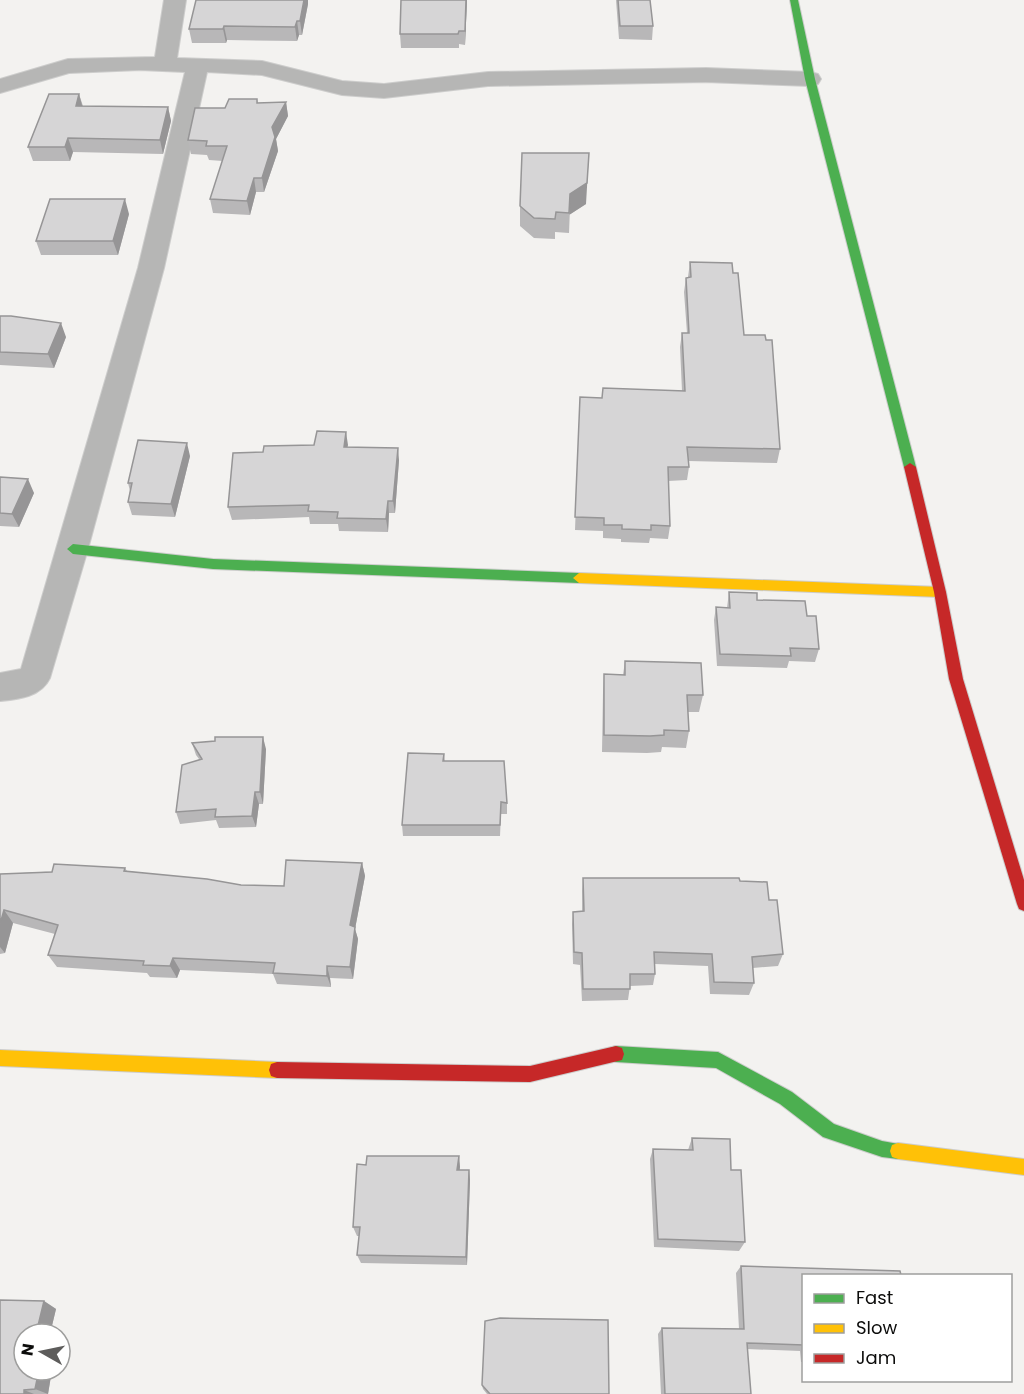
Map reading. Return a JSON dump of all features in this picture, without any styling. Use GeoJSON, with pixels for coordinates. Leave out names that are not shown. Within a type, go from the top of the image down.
{"type":"FeatureCollection","features":[{"type":"Feature","properties":{"kind":"street"},"geometry":{"type":"LineString","coordinates":[[164,63],[169,46],[175,0]]}},
{"type":"Feature","properties":{"kind":"street"},"geometry":{"type":"LineString","coordinates":[[794,0],[810,79],[873,316],[940,591],[956,680],[1024,904]]}},
{"type":"Feature","properties":{"kind":"street"},"geometry":{"type":"LineString","coordinates":[[0,86],[68,66],[164,63],[262,68],[342,88],[384,91],[488,79],[706,75],[810,79]]}},
{"type":"Feature","properties":{"kind":"street"},"geometry":{"type":"LineString","coordinates":[[0,687],[20,685],[34,678],[48,640],[57,592],[73,549],[151,268],[191,85],[199,64]]}},
{"type":"Feature","properties":{"kind":"street"},"geometry":{"type":"LineString","coordinates":[[73,549],[236,565],[940,591]]}},
{"type":"Feature","properties":{"kind":"street"},"geometry":{"type":"LineString","coordinates":[[0,1058],[316,1072],[458,1075],[530,1074],[620,1053],[718,1060],[786,1098],[829,1131],[882,1149],[1024,1167]]}},
{"type":"Feature","properties":{"kind":"building"},"geometry":{"type":"Polygon","coordinates":[[[196,0],[304,0],[300,21],[297,21],[295,27],[224,26],[223,29],[189,29],[196,0]]]}},
{"type":"Feature","properties":{"kind":"building"},"geometry":{"type":"Polygon","coordinates":[[[401,0],[466,0],[465,31],[459,31],[458,34],[400,34],[401,0]]]}},
{"type":"Feature","properties":{"kind":"building"},"geometry":{"type":"Polygon","coordinates":[[[618,0],[650,0],[653,26],[620,26],[618,0]]]}},
{"type":"Feature","properties":{"kind":"building"},"geometry":{"type":"Polygon","coordinates":[[[49,94],[79,94],[76,106],[168,107],[160,140],[68,138],[65,147],[28,147],[49,94]]]}},
{"type":"Feature","properties":{"kind":"building"},"geometry":{"type":"Polygon","coordinates":[[[229,99],[257,99],[257,103],[286,102],[272,127],[275,137],[262,178],[254,178],[247,201],[210,199],[227,146],[206,146],[207,141],[188,140],[195,108],[225,108],[229,99]]]}},
{"type":"Feature","properties":{"kind":"building"},"geometry":{"type":"Polygon","coordinates":[[[522,153],[589,153],[587,183],[570,194],[569,213],[556,212],[555,219],[534,218],[520,206],[522,153]]]}},
{"type":"Feature","properties":{"kind":"building"},"geometry":{"type":"Polygon","coordinates":[[[50,199],[125,199],[113,241],[36,241],[50,199]]]}},
{"type":"Feature","properties":{"kind":"building"},"geometry":{"type":"Polygon","coordinates":[[[690,262],[732,263],[733,273],[738,273],[744,335],[765,335],[766,340],[772,340],[780,449],[687,447],[689,467],[668,467],[670,526],[651,525],[651,530],[622,529],[622,525],[604,525],[604,518],[575,517],[580,397],[602,398],[603,388],[685,391],[682,333],[689,333],[686,278],[691,277],[690,262]]]}},
{"type":"Feature","properties":{"kind":"building"},"geometry":{"type":"Polygon","coordinates":[[[0,316],[61,323],[48,354],[0,352],[0,316]]]}},
{"type":"Feature","properties":{"kind":"building"},"geometry":{"type":"Polygon","coordinates":[[[317,431],[346,432],[344,447],[398,448],[393,501],[388,501],[386,519],[337,518],[338,512],[308,511],[309,505],[228,507],[233,453],[263,452],[264,446],[314,445],[317,431]]]}},
{"type":"Feature","properties":{"kind":"building"},"geometry":{"type":"Polygon","coordinates":[[[138,440],[187,443],[171,504],[128,502],[132,483],[128,483],[138,440]]]}},
{"type":"Feature","properties":{"kind":"building"},"geometry":{"type":"Polygon","coordinates":[[[0,477],[28,479],[12,514],[0,513],[0,477]]]}},
{"type":"Feature","properties":{"kind":"building"},"geometry":{"type":"Polygon","coordinates":[[[729,592],[757,593],[757,600],[805,601],[807,616],[816,616],[819,649],[790,648],[791,656],[720,654],[716,607],[730,608],[729,592]]]}},
{"type":"Feature","properties":{"kind":"building"},"geometry":{"type":"Polygon","coordinates":[[[625,661],[701,663],[703,695],[687,695],[689,731],[664,730],[664,735],[650,736],[604,735],[604,674],[625,675],[625,661]]]}},
{"type":"Feature","properties":{"kind":"building"},"geometry":{"type":"Polygon","coordinates":[[[215,737],[263,737],[260,792],[255,792],[252,816],[215,817],[216,809],[176,812],[182,765],[202,759],[192,743],[215,741],[215,737]]]}},
{"type":"Feature","properties":{"kind":"building"},"geometry":{"type":"Polygon","coordinates":[[[408,753],[444,754],[443,761],[504,761],[507,803],[501,802],[500,825],[402,825],[408,753]]]}},
{"type":"Feature","properties":{"kind":"building"},"geometry":{"type":"Polygon","coordinates":[[[286,860],[362,863],[350,925],[355,927],[350,967],[327,966],[327,976],[273,973],[275,963],[173,958],[170,966],[143,965],[144,961],[48,955],[58,925],[4,910],[0,924],[0,874],[52,872],[54,864],[125,868],[124,871],[207,879],[241,885],[284,886],[286,860]]]}},
{"type":"Feature","properties":{"kind":"building"},"geometry":{"type":"Polygon","coordinates":[[[583,878],[739,878],[740,881],[767,882],[769,900],[777,900],[783,954],[752,957],[754,983],[714,982],[712,954],[654,952],[655,974],[630,974],[630,989],[583,989],[582,953],[574,952],[573,912],[584,911],[583,878]]]}},
{"type":"Feature","properties":{"kind":"building"},"geometry":{"type":"Polygon","coordinates":[[[692,1138],[730,1139],[731,1170],[741,1170],[745,1242],[658,1239],[653,1149],[693,1150],[692,1138]]]}},
{"type":"Feature","properties":{"kind":"building"},"geometry":{"type":"Polygon","coordinates":[[[367,1156],[459,1156],[457,1170],[469,1170],[466,1257],[357,1255],[360,1227],[353,1227],[357,1164],[366,1165],[367,1156]]]}},
{"type":"Feature","properties":{"kind":"building"},"geometry":{"type":"Polygon","coordinates":[[[741,1266],[900,1271],[901,1274],[802,1274],[802,1345],[747,1343],[751,1394],[665,1394],[662,1328],[744,1329],[741,1266]]]}},
{"type":"Feature","properties":{"kind":"building"},"geometry":{"type":"Polygon","coordinates":[[[0,1300],[44,1301],[39,1322],[12,1322],[12,1382],[36,1382],[35,1389],[24,1390],[24,1394],[0,1394],[0,1300]]]}},
{"type":"Feature","properties":{"kind":"building"},"geometry":{"type":"Polygon","coordinates":[[[500,1318],[608,1320],[609,1394],[490,1394],[482,1385],[485,1321],[500,1318]]]}},
{"type":"Feature","properties":{"kind":"traffic: fast"},"geometry":{"type":"LineString","coordinates":[[794,0],[810,79],[910,467]]}},
{"type":"Feature","properties":{"kind":"traffic: fast"},"geometry":{"type":"LineString","coordinates":[[73,549],[213,564],[579,578]]}},
{"type":"Feature","properties":{"kind":"traffic: fast"},"geometry":{"type":"LineString","coordinates":[[616,1054],[718,1060],[786,1098],[829,1131],[882,1149],[898,1151]]}},
{"type":"Feature","properties":{"kind":"traffic: slow"},"geometry":{"type":"LineString","coordinates":[[579,578],[940,592]]}},
{"type":"Feature","properties":{"kind":"traffic: slow"},"geometry":{"type":"LineString","coordinates":[[0,1058],[277,1070]]}},
{"type":"Feature","properties":{"kind":"traffic: slow"},"geometry":{"type":"LineString","coordinates":[[898,1151],[1024,1167]]}},
{"type":"Feature","properties":{"kind":"traffic: jam"},"geometry":{"type":"LineString","coordinates":[[910,467],[940,592],[956,679],[1024,904]]}},
{"type":"Feature","properties":{"kind":"traffic: jam"},"geometry":{"type":"LineString","coordinates":[[277,1070],[530,1074],[616,1054]]}}]}
